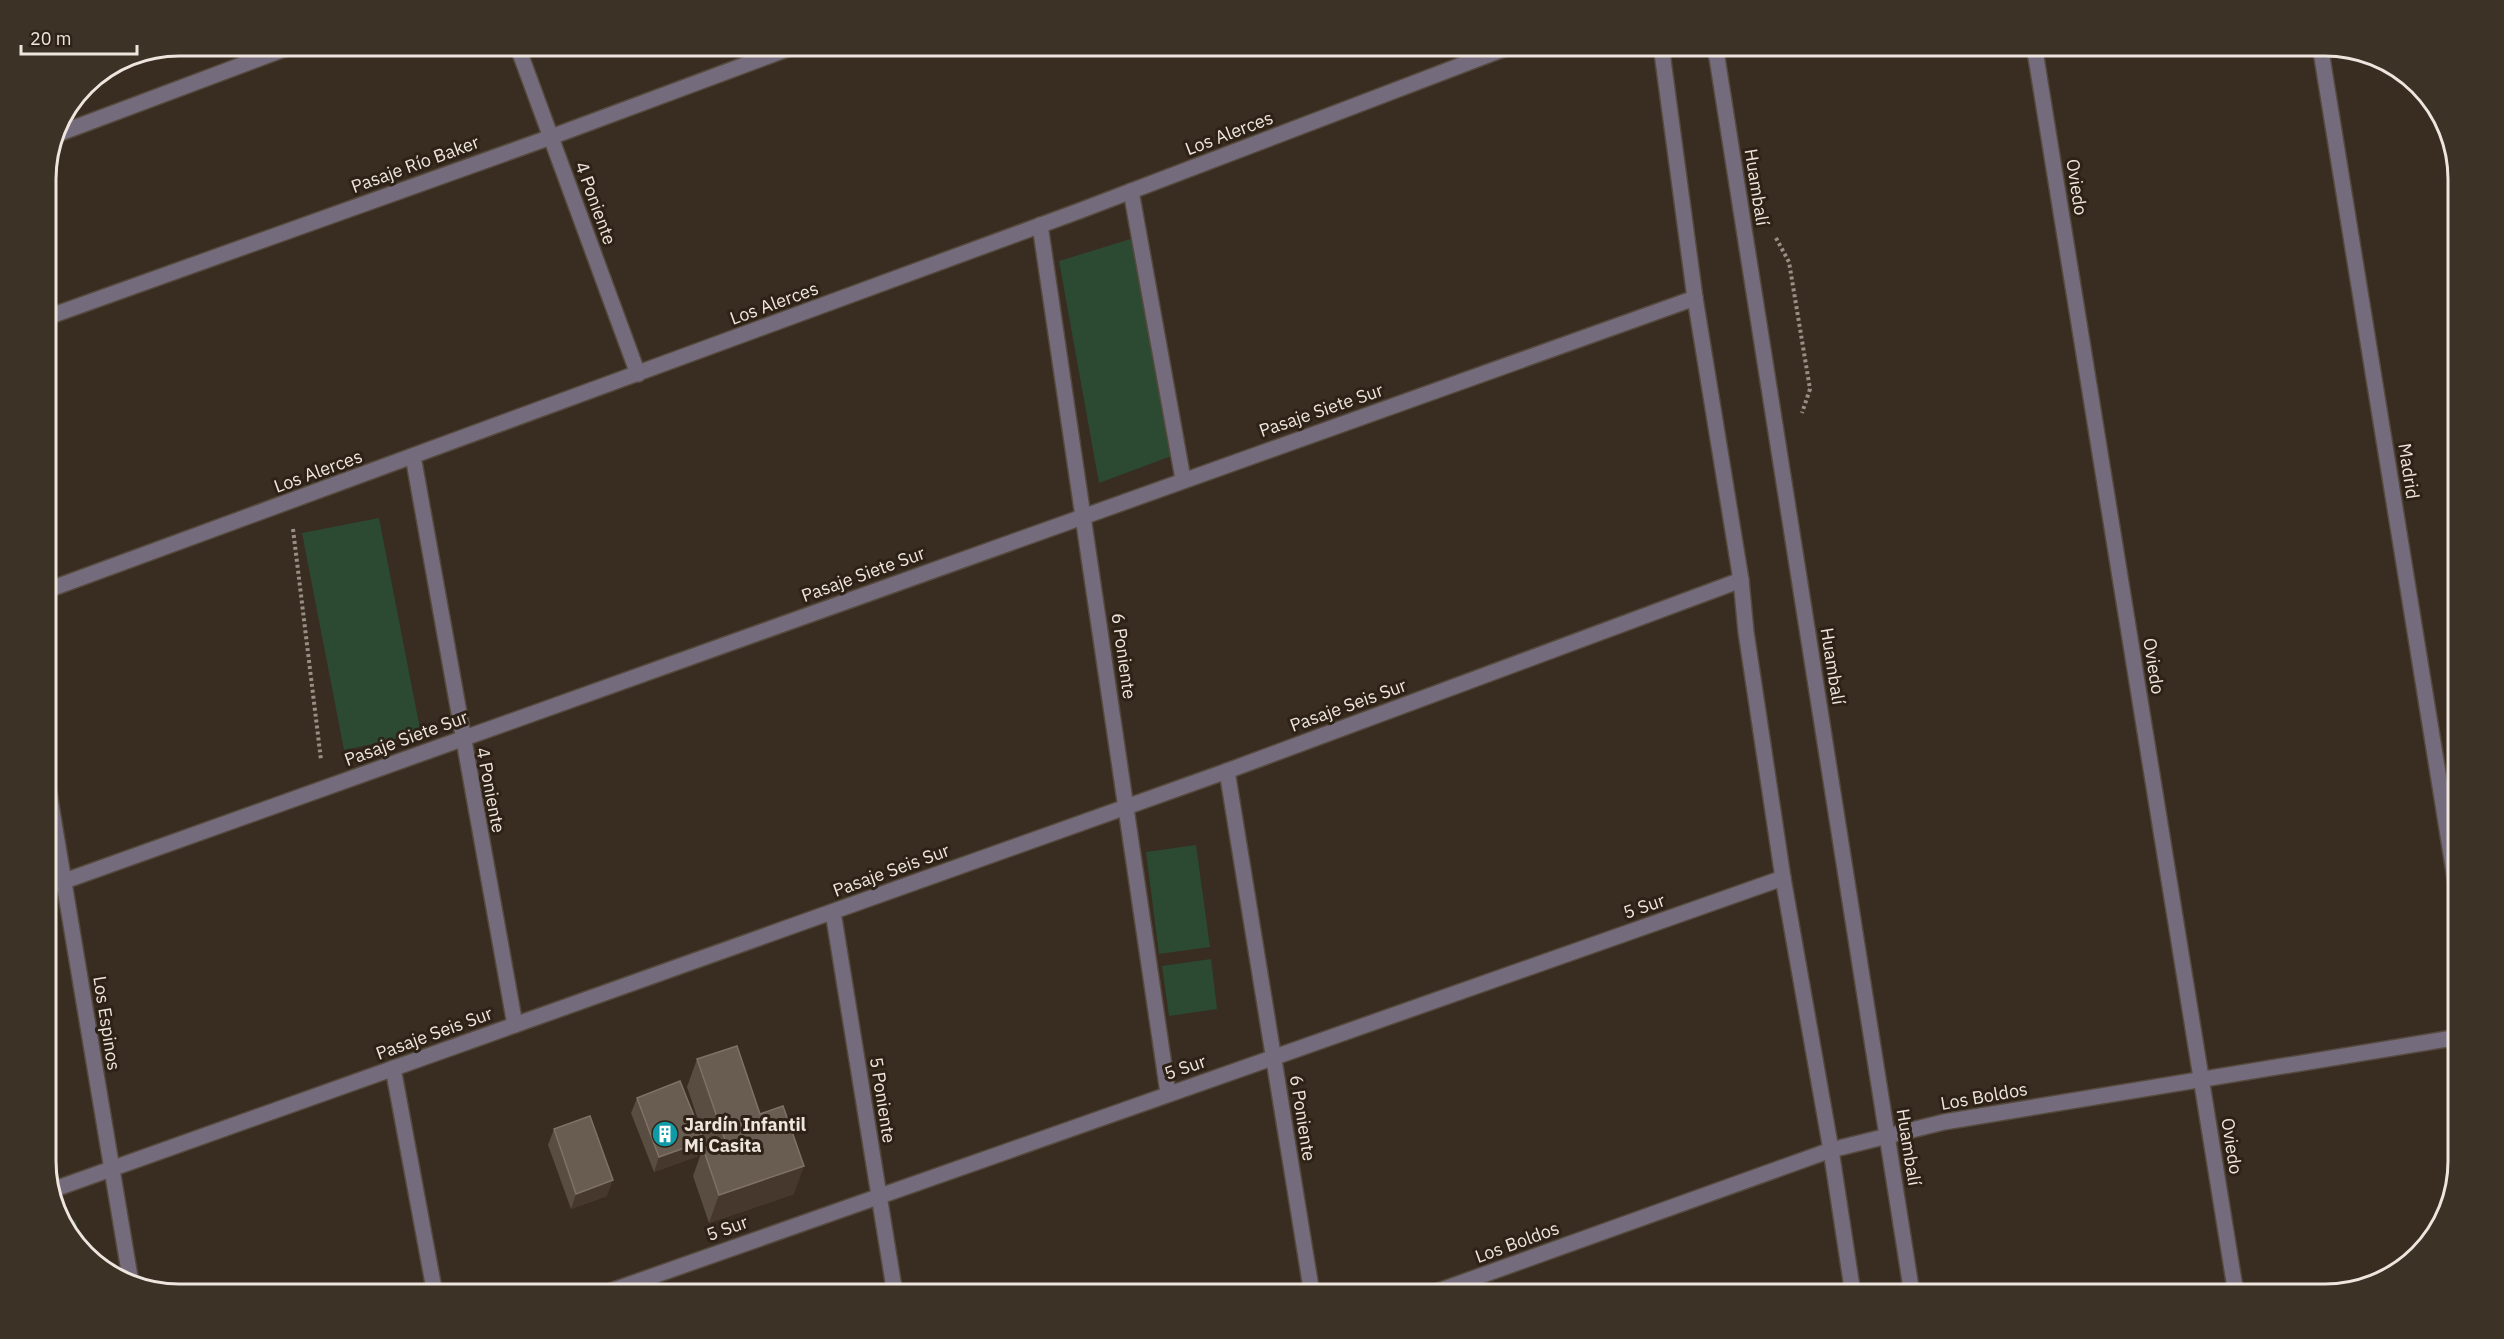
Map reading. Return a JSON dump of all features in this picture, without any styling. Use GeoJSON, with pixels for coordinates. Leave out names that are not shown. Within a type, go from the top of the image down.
{"type":"FeatureCollection","features":[{"type":"Feature","properties":{"kind":"street"},"geometry":{"type":"LineString","coordinates":[[65,131],[266,56]]}},
{"type":"Feature","properties":{"kind":"street","name":"4 Poniente"},"geometry":{"type":"LineString","coordinates":[[521,56],[638,374]]}},
{"type":"Feature","properties":{"kind":"street","name":"Pasaje Río Baker"},"geometry":{"type":"LineString","coordinates":[[56,314],[551,137],[768,56]]}},
{"type":"Feature","properties":{"kind":"street","name":"Los Alerces"},"geometry":{"type":"LineString","coordinates":[[56,587],[1040,225],[1485,56]]}},
{"type":"Feature","properties":{"kind":"street"},"geometry":{"type":"LineString","coordinates":[[1662,56],[1695,298],[1741,580],[1746,632],[1783,878],[1831,1150],[1851,1284]]}},
{"type":"Feature","properties":{"kind":"street","name":"Huambalí"},"geometry":{"type":"LineString","coordinates":[[1717,56],[1910,1284]]}},
{"type":"Feature","properties":{"kind":"street","name":"Oviedo"},"geometry":{"type":"LineString","coordinates":[[2036,56],[2234,1284]]}},
{"type":"Feature","properties":{"kind":"street","name":"Madrid"},"geometry":{"type":"LineString","coordinates":[[2322,56],[2448,835]]}},
{"type":"Feature","properties":{"kind":"street"},"geometry":{"type":"LineString","coordinates":[[1131,191],[1183,479]]}},
{"type":"Feature","properties":{"kind":"street","name":"6 Poniente"},"geometry":{"type":"LineString","coordinates":[[1040,225],[1168,1093]]}},
{"type":"Feature","properties":{"kind":"street","name":"Pasaje Siete Sur"},"geometry":{"type":"LineString","coordinates":[[56,884],[1183,479],[1695,298]]}},
{"type":"Feature","properties":{"kind":"street","name":"4 Poniente"},"geometry":{"type":"LineString","coordinates":[[413,456],[515,1024]]}},
{"type":"Feature","properties":{"kind":"street","name":"Pasaje Seis Sur"},"geometry":{"type":"LineString","coordinates":[[59,1188],[1227,771],[1741,580]]}},
{"type":"Feature","properties":{"kind":"street","name":"6 Poniente"},"geometry":{"type":"LineString","coordinates":[[1227,771],[1310,1284]]}},
{"type":"Feature","properties":{"kind":"street","name":"Los Espinos"},"geometry":{"type":"LineString","coordinates":[[56,834],[129,1273]]}},
{"type":"Feature","properties":{"kind":"street","name":"5 Sur"},"geometry":{"type":"LineString","coordinates":[[630,1284],[879,1194],[1783,878]]}},
{"type":"Feature","properties":{"kind":"street","name":"5 Poniente"},"geometry":{"type":"LineString","coordinates":[[833,912],[893,1284]]}},
{"type":"Feature","properties":{"kind":"street","name":"Los Boldos"},"geometry":{"type":"LineString","coordinates":[[1458,1284],[1831,1150],[1944,1122],[2448,1039]]}},
{"type":"Feature","properties":{"kind":"street"},"geometry":{"type":"LineString","coordinates":[[393,1068],[433,1284]]}},
{"type":"Feature","properties":{"kind":"path"},"geometry":{"type":"LineString","coordinates":[[290,502],[324,788]]}},
{"type":"Feature","properties":{"kind":"green space"},"geometry":{"type":"Polygon","coordinates":[[[1137,237],[1174,455],[1099,483],[1059,261],[1137,237]]]}},
{"type":"Feature","properties":{"kind":"green space"},"geometry":{"type":"Polygon","coordinates":[[[379,518],[421,734],[344,750],[302,533],[379,518]]]}},
{"type":"Feature","properties":{"kind":"green space"},"geometry":{"type":"Polygon","coordinates":[[[1196,845],[1210,947],[1159,954],[1146,852],[1196,845]]]}},
{"type":"Feature","properties":{"kind":"green space"},"geometry":{"type":"Polygon","coordinates":[[[1211,959],[1217,1009],[1169,1016],[1162,966],[1211,959]]]}},
{"type":"Feature","properties":{"kind":"green space"},"geometry":{"type":"Polygon","coordinates":[[[76,1220],[78,1231],[76,1229],[72,1221],[76,1220]]]}},
{"type":"Feature","properties":{"kind":"building"},"geometry":{"type":"Polygon","coordinates":[[[737,1046],[760,1114],[783,1106],[804,1166],[719,1195],[703,1148],[725,1140],[697,1059],[737,1046]]]}},
{"type":"Feature","properties":{"kind":"building","name":"Jardín Infantil Mi Casita"},"geometry":{"type":"Polygon","coordinates":[[[680,1081],[704,1141],[659,1157],[637,1098],[680,1081]]]}},
{"type":"Feature","properties":{"kind":"building"},"geometry":{"type":"Polygon","coordinates":[[[590,1116],[613,1180],[576,1194],[554,1129],[590,1116]]]}},
{"type":"Feature","properties":{"kind":"place","name":"Jardín Infantil Mi Casita"},"geometry":{"type":"Point","coordinates":[665,1134]}}]}
